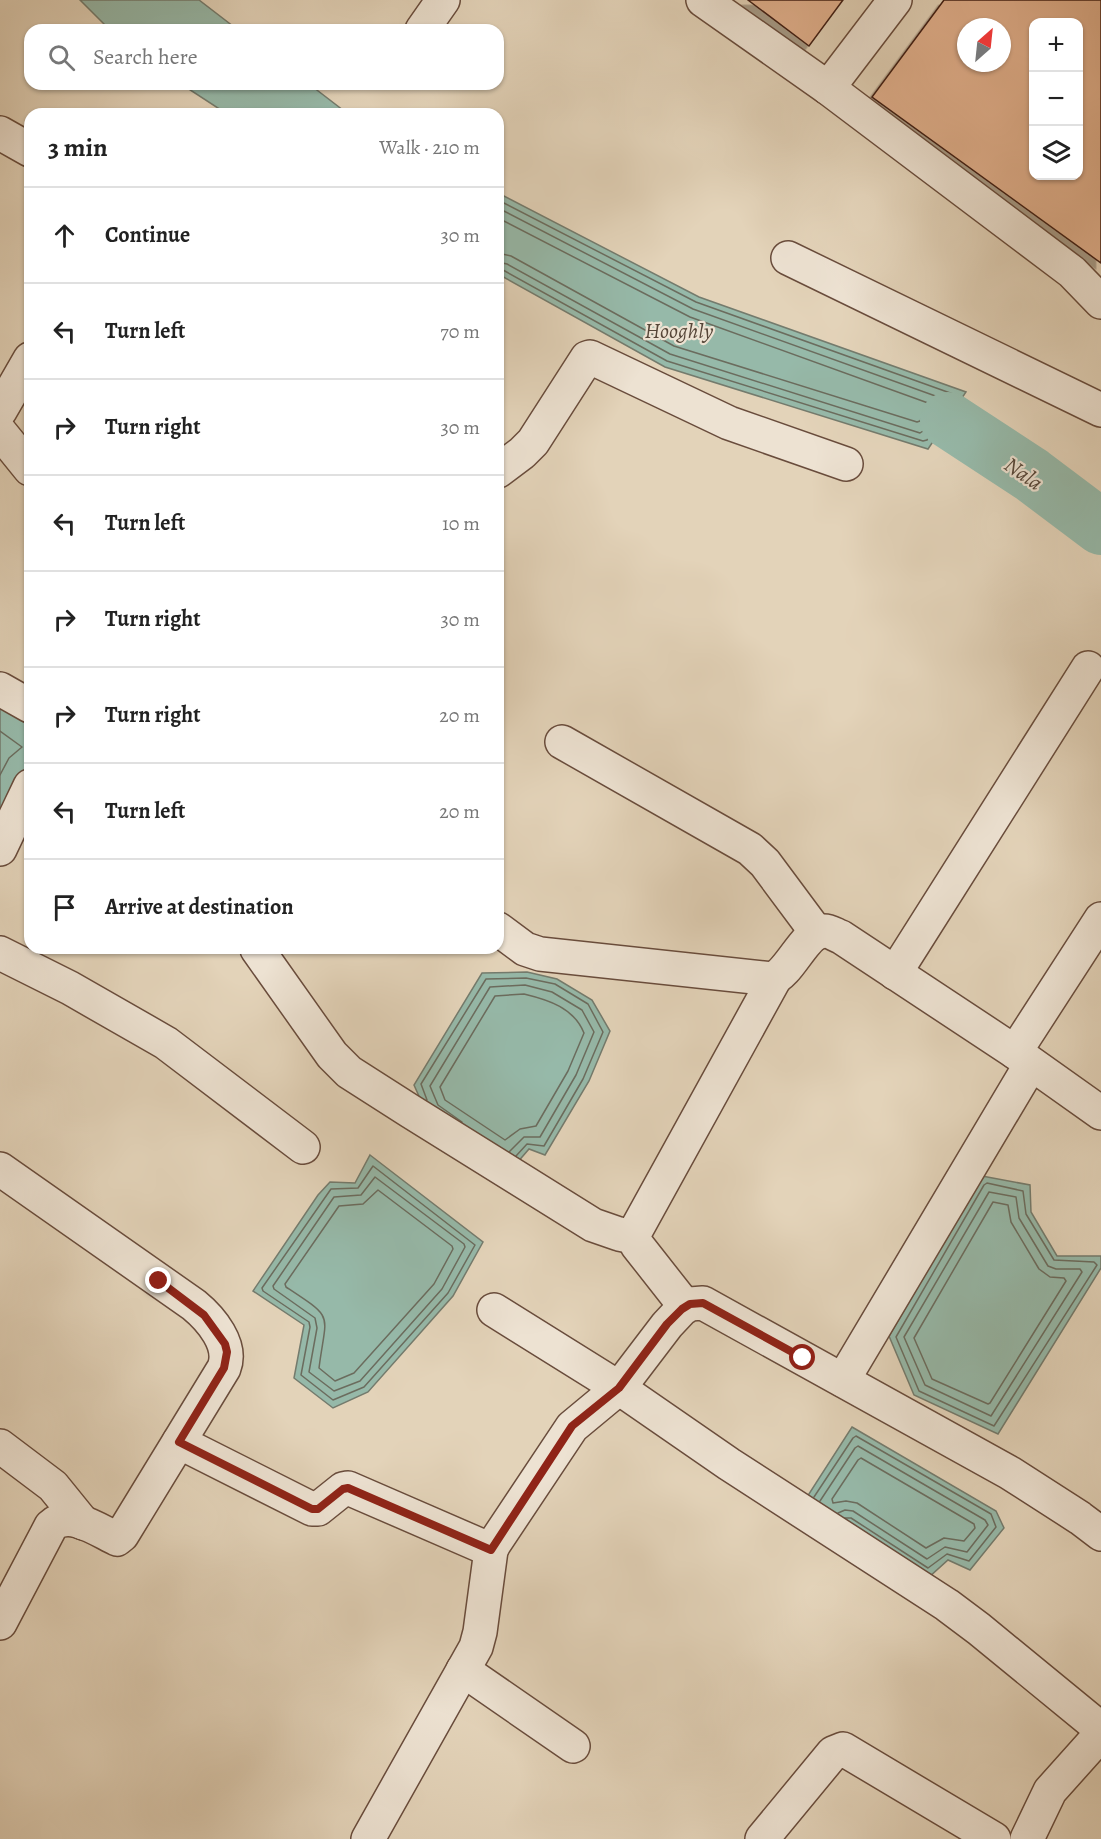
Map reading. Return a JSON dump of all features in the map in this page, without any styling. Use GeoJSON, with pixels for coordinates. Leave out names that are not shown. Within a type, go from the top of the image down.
{"type":"FeatureCollection","features":[{"type":"Feature","properties":{"kind":"street"},"geometry":{"type":"LineString","coordinates":[[426,24],[443,0]]}},
{"type":"Feature","properties":{"kind":"street"},"geometry":{"type":"LineString","coordinates":[[703,0],[828,88],[1072,272],[1101,302]]}},
{"type":"Feature","properties":{"kind":"street"},"geometry":{"type":"LineString","coordinates":[[828,88],[895,0]]}},
{"type":"Feature","properties":{"kind":"street"},"geometry":{"type":"LineString","coordinates":[[0,133],[24,147]]}},
{"type":"Feature","properties":{"kind":"street"},"geometry":{"type":"LineString","coordinates":[[788,258],[1101,410]]}},
{"type":"Feature","properties":{"kind":"street"},"geometry":{"type":"LineString","coordinates":[[504,466],[533,442],[587,358],[590,357],[729,423],[846,464]]}},
{"type":"Feature","properties":{"kind":"street"},"geometry":{"type":"LineString","coordinates":[[24,374],[1,433],[24,462]]}},
{"type":"Feature","properties":{"kind":"street"},"geometry":{"type":"LineString","coordinates":[[895,973],[1088,668]]}},
{"type":"Feature","properties":{"kind":"street"},"geometry":{"type":"LineString","coordinates":[[0,689],[24,703]]}},
{"type":"Feature","properties":{"kind":"street"},"geometry":{"type":"LineString","coordinates":[[562,742],[750,849],[765,863],[817,933]]}},
{"type":"Feature","properties":{"kind":"street"},"geometry":{"type":"LineString","coordinates":[[0,849],[24,799]]}},
{"type":"Feature","properties":{"kind":"street"},"geometry":{"type":"LineString","coordinates":[[843,1380],[1101,919]]}},
{"type":"Feature","properties":{"kind":"street"},"geometry":{"type":"LineString","coordinates":[[504,933],[525,949],[540,954],[775,978],[779,977],[802,946],[817,933],[826,931],[841,937],[1023,1058],[1101,1113]]}},
{"type":"Feature","properties":{"kind":"street"},"geometry":{"type":"LineString","coordinates":[[0,953],[70,988],[166,1043],[303,1147]]}},
{"type":"Feature","properties":{"kind":"street"},"geometry":{"type":"LineString","coordinates":[[260,954],[332,1055],[350,1072],[410,1112],[593,1225],[634,1237]]}},
{"type":"Feature","properties":{"kind":"street"},"geometry":{"type":"LineString","coordinates":[[685,1306],[637,1245],[635,1232],[775,978]]}},
{"type":"Feature","properties":{"kind":"street"},"geometry":{"type":"LineString","coordinates":[[0,1168],[194,1305],[225,1344],[227,1352],[224,1368],[121,1537],[117,1539],[68,1518],[59,1520],[51,1526],[1,1617]]}},
{"type":"Feature","properties":{"kind":"street"},"geometry":{"type":"LineString","coordinates":[[368,1839],[476,1647],[491,1550],[564,1437],[580,1419],[619,1388],[667,1324],[685,1306],[697,1302],[703,1303],[1010,1473],[1101,1534]]}},
{"type":"Feature","properties":{"kind":"street"},"geometry":{"type":"LineString","coordinates":[[494,1310],[619,1388],[729,1464],[947,1605],[1101,1729]]}},
{"type":"Feature","properties":{"kind":"street"},"geometry":{"type":"LineString","coordinates":[[179,1442],[312,1509],[318,1509],[343,1489],[348,1488],[491,1550]]}},
{"type":"Feature","properties":{"kind":"street"},"geometry":{"type":"LineString","coordinates":[[0,1446],[53,1486],[83,1523]]}},
{"type":"Feature","properties":{"kind":"street"},"geometry":{"type":"LineString","coordinates":[[463,1670],[573,1746]]}},
{"type":"Feature","properties":{"kind":"street"},"geometry":{"type":"LineString","coordinates":[[1027,1839],[1050,1791],[1101,1734]]}},
{"type":"Feature","properties":{"kind":"street"},"geometry":{"type":"LineString","coordinates":[[762,1839],[833,1753],[843,1749],[994,1839]]}},
{"type":"Feature","properties":{"kind":"water"},"geometry":{"type":"Polygon","coordinates":[[[80,0],[199,0],[230,24],[104,24],[80,0]]]}},
{"type":"Feature","properties":{"kind":"water"},"geometry":{"type":"Polygon","coordinates":[[[190,90],[317,90],[340,108],[218,108],[190,90]]]}},
{"type":"Feature","properties":{"kind":"water","name":"Hooghly"},"geometry":{"type":"Polygon","coordinates":[[[504,196],[699,297],[966,392],[928,449],[665,367],[504,277],[504,196]]]}},
{"type":"Feature","properties":{"kind":"water"},"geometry":{"type":"Polygon","coordinates":[[[0,704],[24,720],[24,778],[0,825],[0,704]]]}},
{"type":"Feature","properties":{"kind":"water"},"geometry":{"type":"Polygon","coordinates":[[[527,972],[557,979],[592,1000],[610,1031],[589,1081],[545,1155],[529,1149],[510,1171],[427,1114],[414,1085],[482,973],[527,972]]]}},
{"type":"Feature","properties":{"kind":"water"},"geometry":{"type":"Polygon","coordinates":[[[370,1155],[483,1242],[453,1296],[368,1392],[333,1408],[294,1378],[304,1325],[253,1291],[318,1195],[330,1182],[355,1183],[370,1155]]]}},
{"type":"Feature","properties":{"kind":"water"},"geometry":{"type":"Polygon","coordinates":[[[982,1176],[1030,1185],[1031,1212],[1057,1256],[1101,1256],[1101,1268],[998,1434],[914,1395],[889,1336],[982,1176]]]}},
{"type":"Feature","properties":{"kind":"water"},"geometry":{"type":"Polygon","coordinates":[[[852,1427],[996,1511],[1004,1528],[970,1570],[948,1560],[929,1577],[798,1511],[852,1427]]]}},
{"type":"Feature","properties":{"kind":"building"},"geometry":{"type":"Polygon","coordinates":[[[748,0],[843,0],[809,46],[748,0]]]}},
{"type":"Feature","properties":{"kind":"building"},"geometry":{"type":"Polygon","coordinates":[[[944,0],[1101,0],[1101,263],[872,97],[944,0]]]}},
{"type":"Feature","properties":{"kind":"waterway","name":"Nala"},"geometry":{"type":"LineString","coordinates":[[948,420],[1032,475],[1101,527]]}},
{"type":"Feature","properties":{"kind":"route"},"geometry":{"type":"LineString","coordinates":[[159,1281],[194,1305],[204,1315],[225,1344],[227,1352],[224,1368],[179,1442],[312,1509],[318,1509],[343,1489],[348,1488],[491,1550],[572,1426],[619,1388],[667,1324],[685,1306],[697,1302],[703,1303],[803,1358]]}}]}
